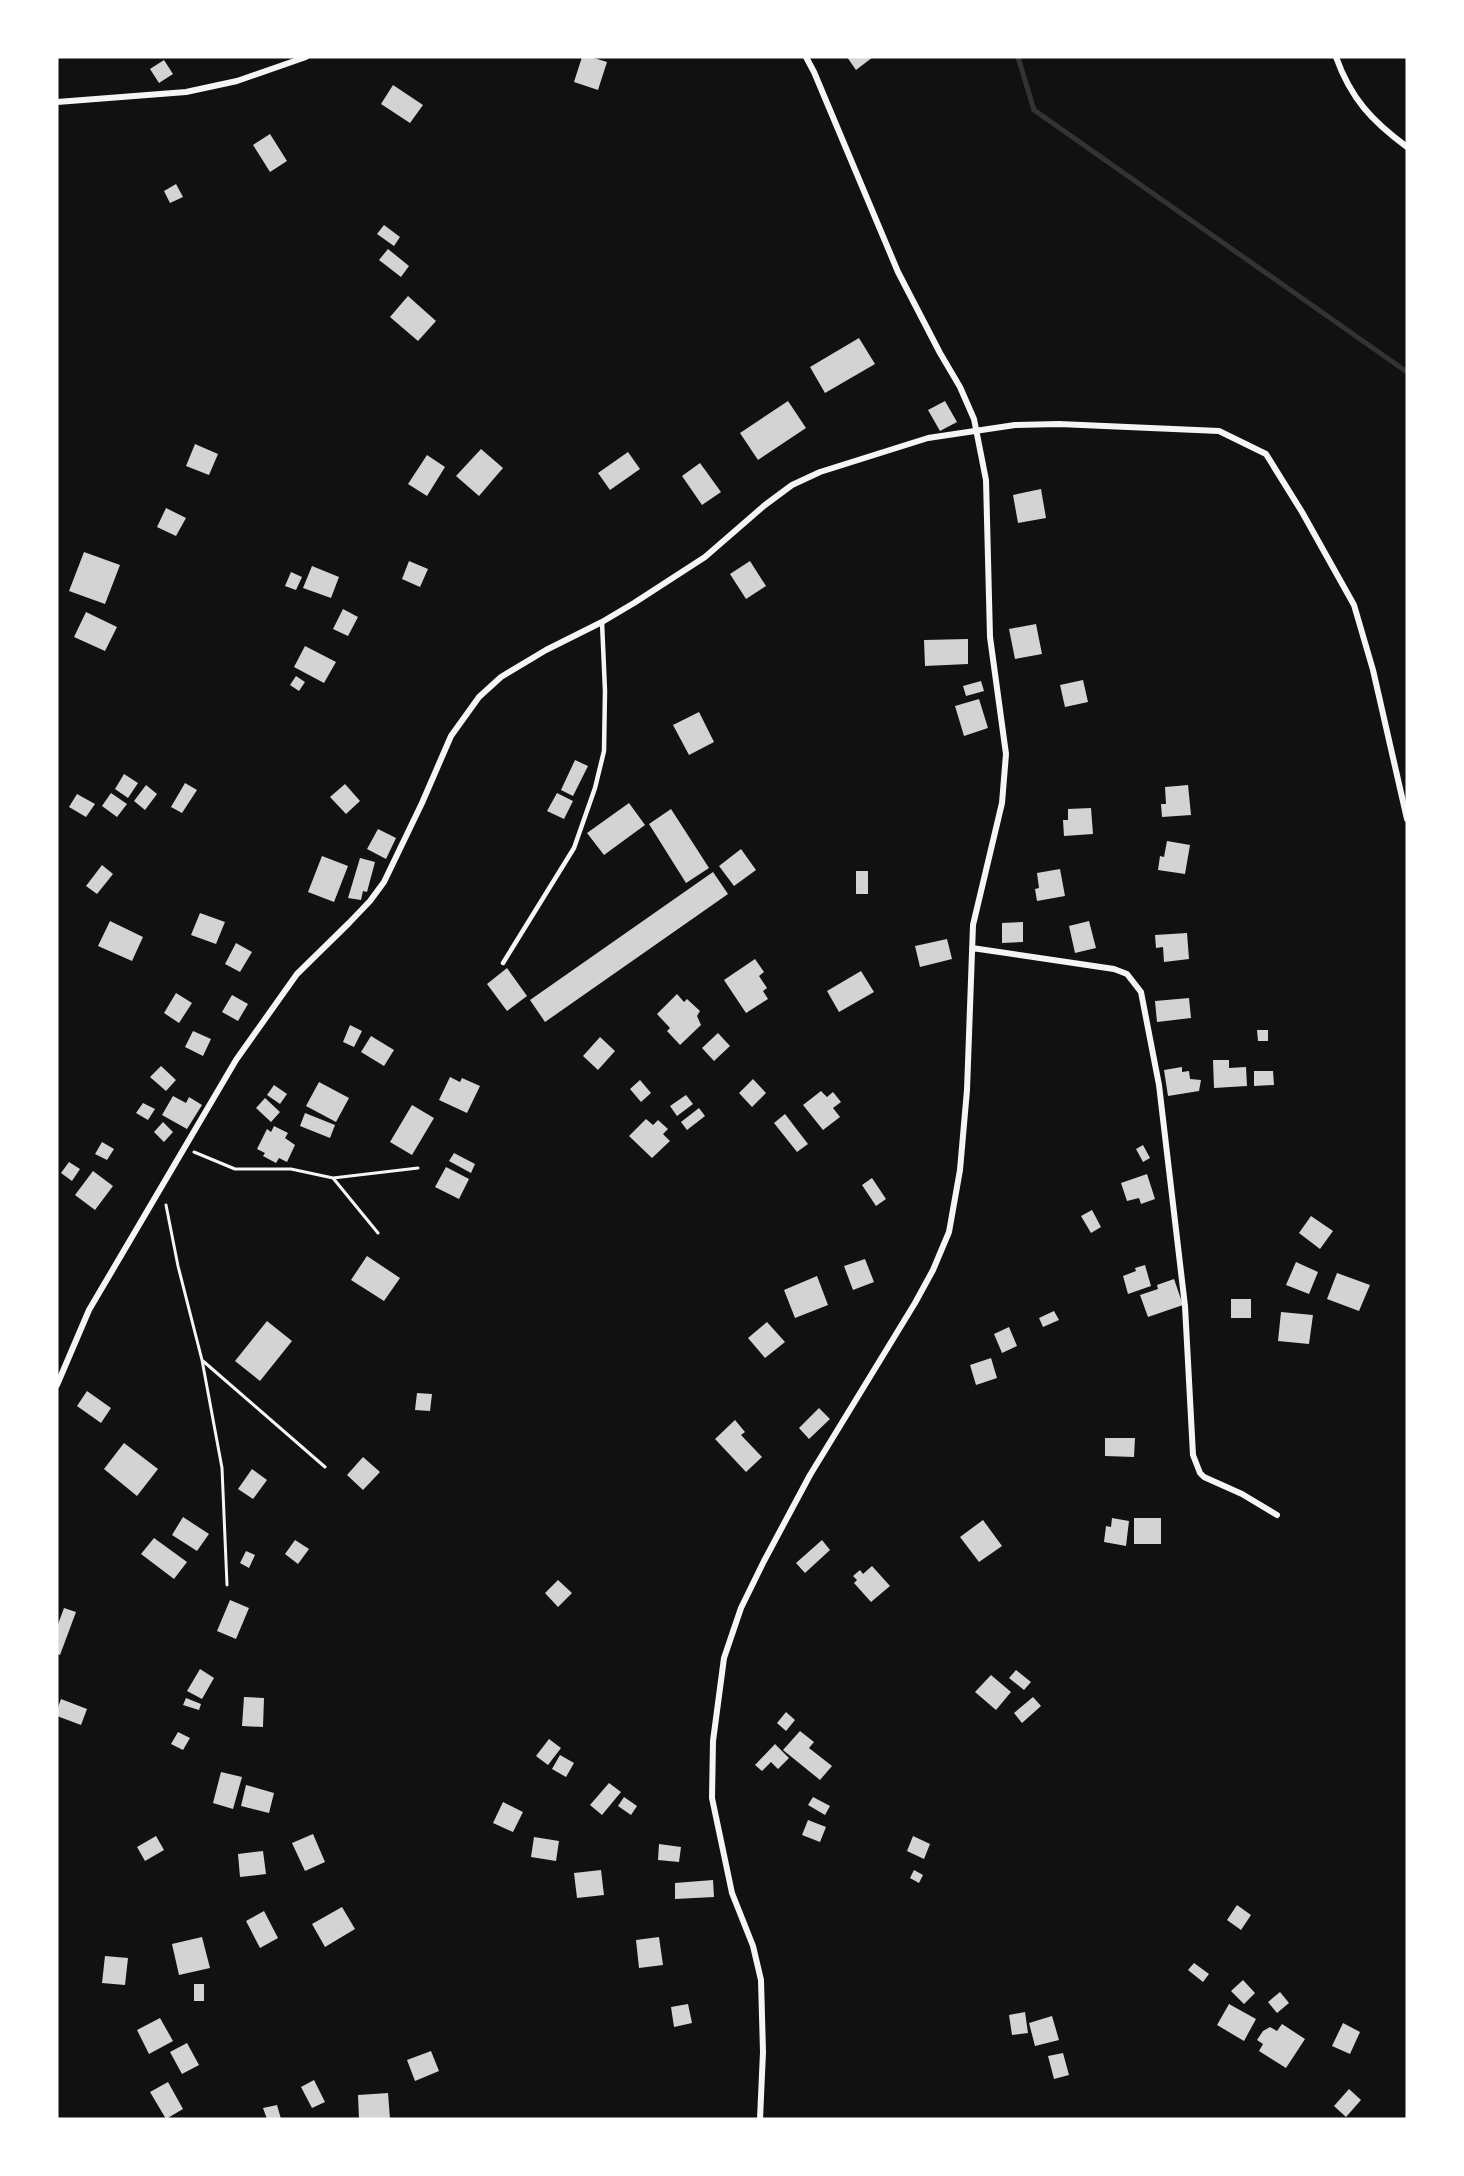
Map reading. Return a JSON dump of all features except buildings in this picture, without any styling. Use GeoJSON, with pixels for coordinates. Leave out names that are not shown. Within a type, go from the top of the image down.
{"type":"FeatureCollection","features":[{"type":"Feature","properties":{"kind":"street"},"geometry":{"type":"LineString","coordinates":[[57,102],[186,92],[237,81],[306,57]]}},
{"type":"Feature","properties":{"kind":"street"},"geometry":{"type":"LineString","coordinates":[[760,2119],[763,2052],[761,1980],[753,1946],[732,1893],[712,1798],[713,1741],[723,1668],[741,1608],[764,1560],[810,1475],[915,1303],[933,1270],[949,1232],[960,1170],[967,1090],[973,924],[1002,803],[1006,754],[990,637],[986,480],[970,407],[898,272],[806,57]]}},
{"type":"Feature","properties":{"kind":"street"},"geometry":{"type":"LineString","coordinates":[[1336,57],[1360,106],[1407,147]]}},
{"type":"Feature","properties":{"kind":"street"},"geometry":{"type":"LineString","coordinates":[[57,1385],[89,1311],[236,1060],[297,974],[356,916],[384,882],[451,736],[479,697],[501,677],[546,650],[602,622],[705,557],[739,525],[792,485],[820,472],[928,438],[1015,425],[1059,424],[1219,430],[1266,454],[1302,512],[1354,605],[1373,670],[1407,819]]}},
{"type":"Feature","properties":{"kind":"street"},"geometry":{"type":"LineString","coordinates":[[972,948],[1114,969],[1127,974],[1141,992],[1159,1085],[1179,1251],[1185,1306],[1193,1455],[1204,1477],[1242,1494],[1277,1515]]}},
{"type":"Feature","properties":{"kind":"lane"},"geometry":{"type":"LineString","coordinates":[[503,963],[574,848],[595,788],[604,751],[605,692],[602,622]]}},
{"type":"Feature","properties":{"kind":"path"},"geometry":{"type":"LineString","coordinates":[[185,1148],[214,1162],[236,1169],[291,1169],[333,1178],[418,1168]]}},
{"type":"Feature","properties":{"kind":"path"},"geometry":{"type":"LineString","coordinates":[[333,1178],[378,1233]]}},
{"type":"Feature","properties":{"kind":"path"},"geometry":{"type":"LineString","coordinates":[[163,1185],[169,1224],[202,1360],[222,1468],[227,1585]]}},
{"type":"Feature","properties":{"kind":"path"},"geometry":{"type":"LineString","coordinates":[[202,1360],[325,1467]]}},
{"type":"Feature","properties":{"kind":"waterway"},"geometry":{"type":"LineString","coordinates":[[1018,57],[1034,110],[1407,372]]}}]}
